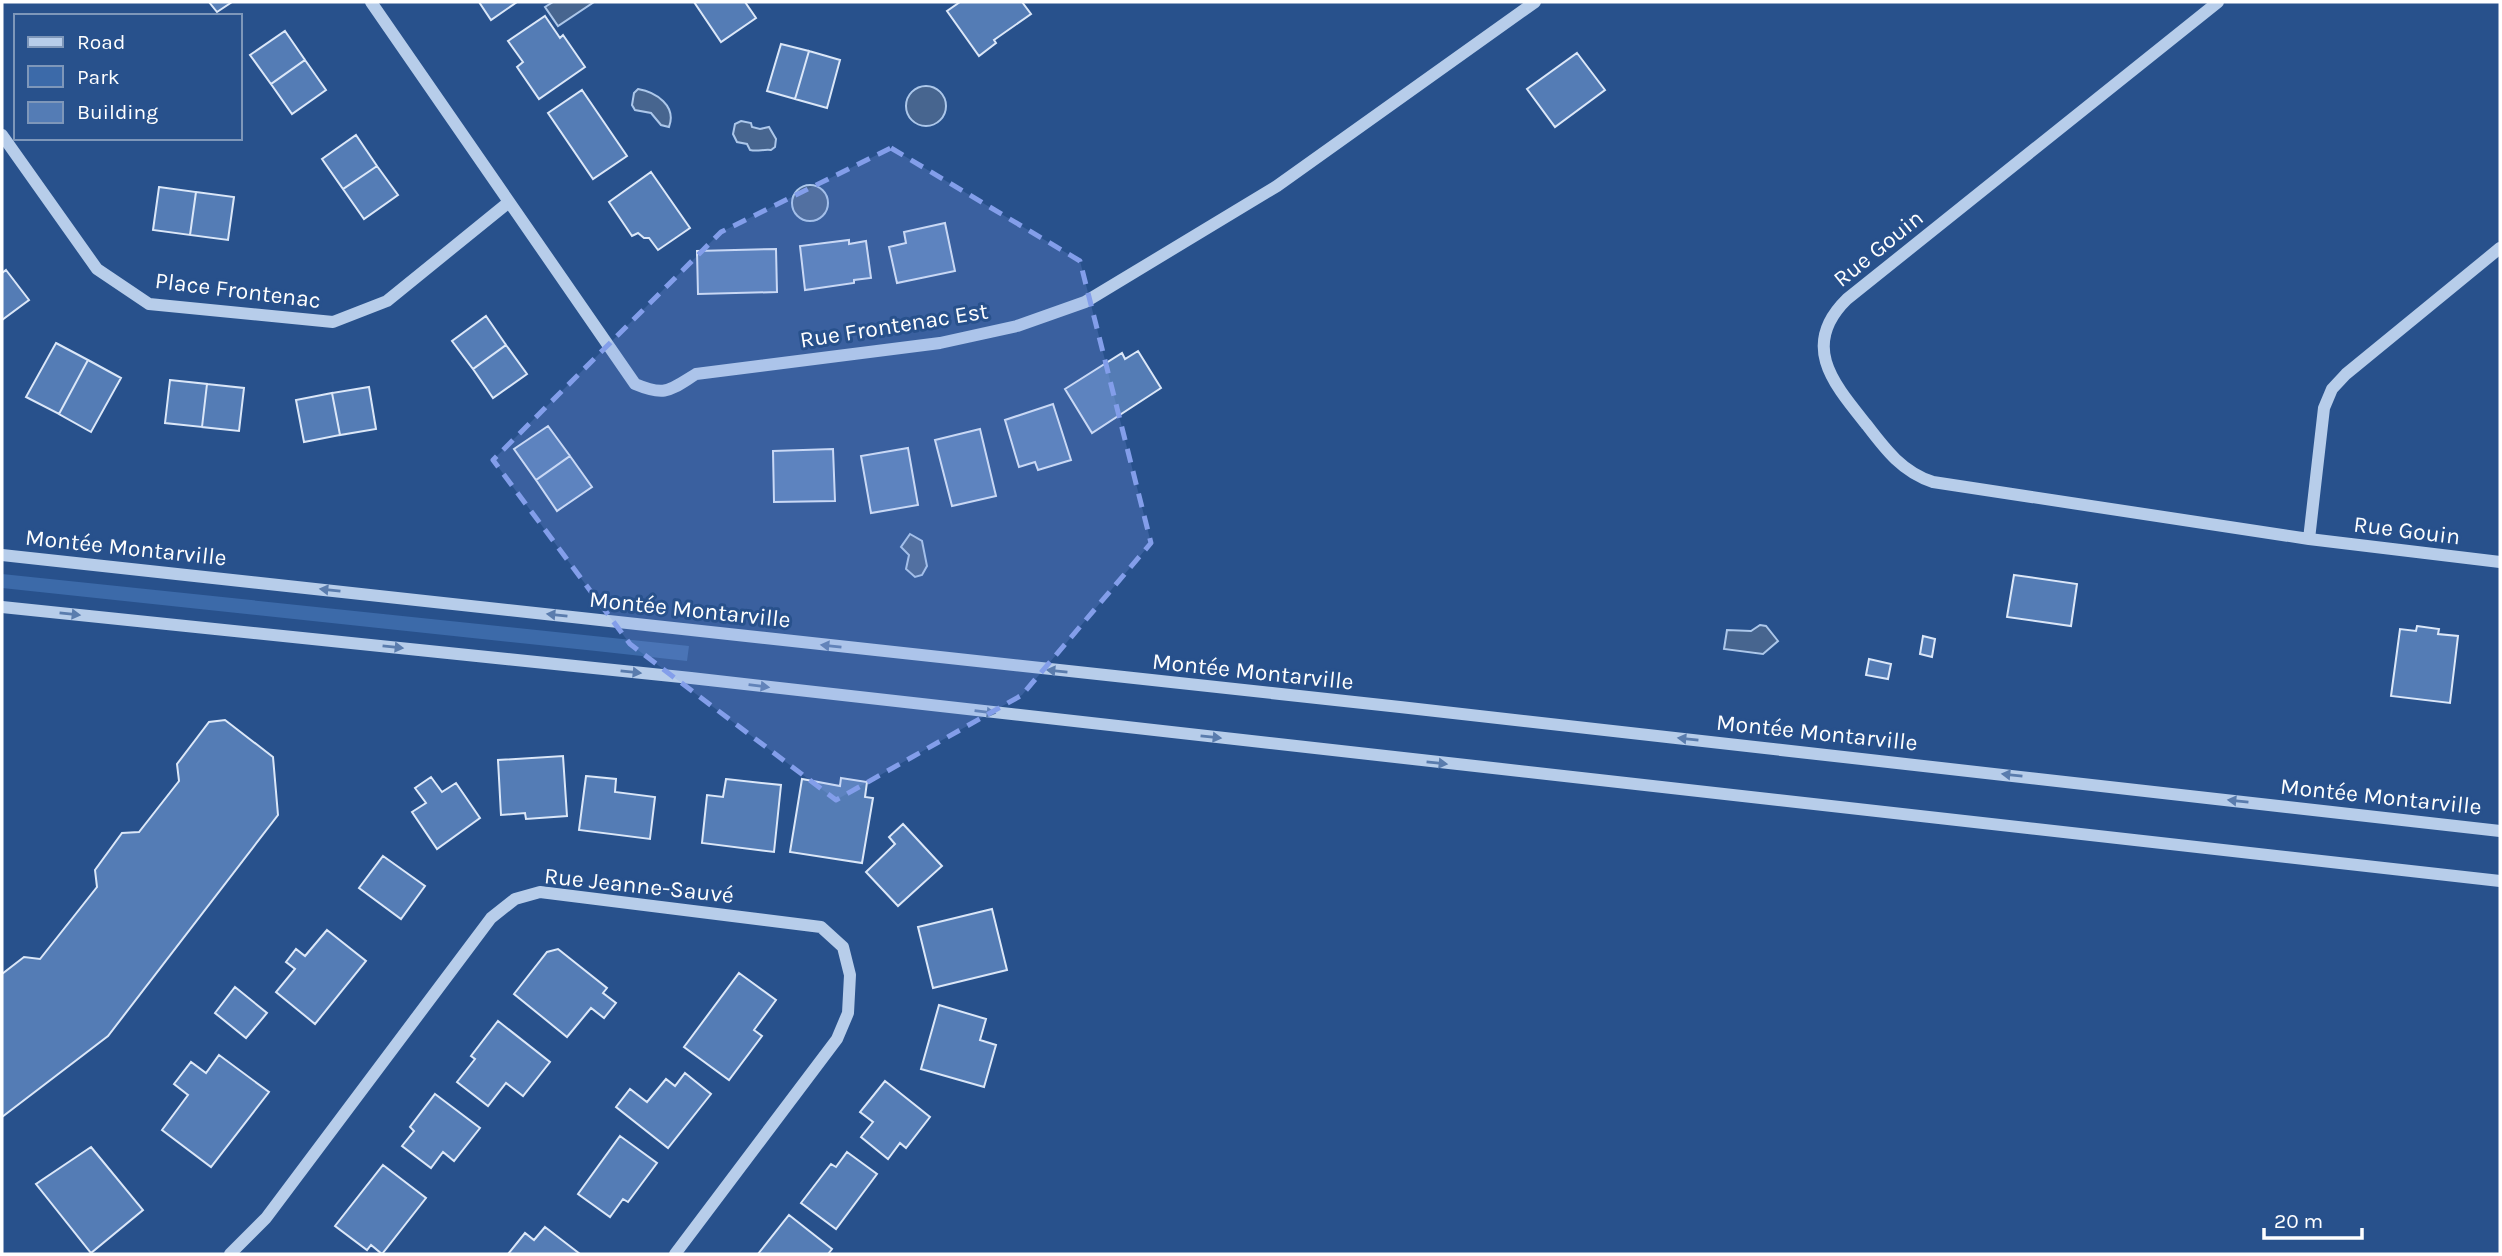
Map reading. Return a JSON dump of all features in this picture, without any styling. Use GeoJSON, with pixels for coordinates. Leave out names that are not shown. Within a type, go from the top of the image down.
{"type":"FeatureCollection","features":[{"type":"Feature","properties":{"kind":"street","name":"Rue Frontenac Est"},"geometry":{"type":"LineString","coordinates":[[371,2],[635,384],[652,391],[669,391],[696,373],[940,343],[1017,326],[1086,302],[1277,186],[1535,2]]}},
{"type":"Feature","properties":{"kind":"street","name":"Rue Gouin"},"geometry":{"type":"LineString","coordinates":[[2218,2],[1847,299],[1828,324],[1823,345],[1830,375],[1843,396],[1895,460],[1923,479],[1960,487],[2309,539],[2500,562]]}},
{"type":"Feature","properties":{"kind":"street","name":"Place Frontenac"},"geometry":{"type":"LineString","coordinates":[[2,135],[97,269],[149,304],[333,322],[387,301],[509,202]]}},
{"type":"Feature","properties":{"kind":"street"},"geometry":{"type":"LineString","coordinates":[[2309,539],[2322,418],[2332,389],[2346,374],[2500,248]]}},
{"type":"Feature","properties":{"kind":"street","name":"Montée Montarville"},"geometry":{"type":"LineString","coordinates":[[2,555],[2500,831]]}},
{"type":"Feature","properties":{"kind":"street"},"geometry":{"type":"LineString","coordinates":[[2,607],[664,676],[2500,881]]}},
{"type":"Feature","properties":{"kind":"street","name":"Rue Jeanne-Sauvé"},"geometry":{"type":"LineString","coordinates":[[230,1254],[266,1218],[491,918],[515,899],[540,892],[821,927],[843,947],[850,975],[850,988],[848,1013],[837,1040],[675,1254]]}},
{"type":"Feature","properties":{"kind":"highlighted area"},"geometry":{"type":"Polygon","coordinates":[[[891,148],[1080,261],[1151,543],[1022,695],[836,800],[630,644],[493,460],[721,232],[891,148]]]}},
{"type":"Feature","properties":{"kind":"green space"},"geometry":{"type":"Polygon","coordinates":[[[2,574],[689,646],[687,661],[2,588],[2,574]]]}},
{"type":"Feature","properties":{"kind":"shaded area"},"geometry":{"type":"Polygon","coordinates":[[[553,2],[594,2],[558,26],[545,7],[553,2]]]}},
{"type":"Feature","properties":{"kind":"shaded area"},"geometry":{"type":"Polygon","coordinates":[[[926,86],[940,92],[946,106],[940,120],[926,126],[912,120],[906,106],[912,92],[926,86]]]}},
{"type":"Feature","properties":{"kind":"shaded area"},"geometry":{"type":"Polygon","coordinates":[[[638,89],[652,93],[663,101],[670,113],[669,127],[661,125],[651,113],[635,110],[632,105],[634,93],[638,89]]]}},
{"type":"Feature","properties":{"kind":"shaded area"},"geometry":{"type":"Polygon","coordinates":[[[741,121],[760,129],[769,127],[776,139],[775,147],[771,150],[753,151],[747,144],[737,142],[733,134],[735,124],[741,121]]]}},
{"type":"Feature","properties":{"kind":"shaded area"},"geometry":{"type":"Polygon","coordinates":[[[810,185],[823,190],[828,203],[823,216],[810,221],[797,216],[792,203],[797,190],[810,185]]]}},
{"type":"Feature","properties":{"kind":"shaded area"},"geometry":{"type":"Polygon","coordinates":[[[910,534],[922,541],[927,566],[922,575],[915,577],[906,569],[909,555],[901,547],[910,534]]]}},
{"type":"Feature","properties":{"kind":"shaded area"},"geometry":{"type":"Polygon","coordinates":[[[1760,625],[1766,626],[1778,641],[1763,654],[1724,649],[1727,630],[1751,631],[1760,625]]]}},
{"type":"Feature","properties":{"kind":"building"},"geometry":{"type":"Polygon","coordinates":[[[209,2],[232,2],[217,12],[209,2]]]}},
{"type":"Feature","properties":{"kind":"building"},"geometry":{"type":"Polygon","coordinates":[[[479,2],[517,2],[491,20],[479,2]]]}},
{"type":"Feature","properties":{"kind":"building"},"geometry":{"type":"Polygon","coordinates":[[[694,2],[745,2],[756,18],[721,42],[694,2]]]}},
{"type":"Feature","properties":{"kind":"building"},"geometry":{"type":"Polygon","coordinates":[[[960,2],[1022,2],[1031,14],[994,40],[996,43],[979,56],[947,11],[960,2]]]}},
{"type":"Feature","properties":{"kind":"building"},"geometry":{"type":"Polygon","coordinates":[[[545,16],[560,38],[563,35],[585,67],[539,99],[517,67],[523,62],[508,41],[545,16]]]}},
{"type":"Feature","properties":{"kind":"building"},"geometry":{"type":"Polygon","coordinates":[[[285,31],[305,60],[271,84],[250,55],[285,31]]]}},
{"type":"Feature","properties":{"kind":"building"},"geometry":{"type":"Polygon","coordinates":[[[781,44],[809,51],[795,99],[767,91],[781,44]]]}},
{"type":"Feature","properties":{"kind":"building"},"geometry":{"type":"Polygon","coordinates":[[[809,51],[840,60],[827,108],[795,99],[809,51]]]}},
{"type":"Feature","properties":{"kind":"building"},"geometry":{"type":"Polygon","coordinates":[[[1577,53],[1605,90],[1555,127],[1527,89],[1577,53]]]}},
{"type":"Feature","properties":{"kind":"building"},"geometry":{"type":"Polygon","coordinates":[[[305,60],[326,90],[292,114],[271,84],[305,60]]]}},
{"type":"Feature","properties":{"kind":"building"},"geometry":{"type":"Polygon","coordinates":[[[582,90],[627,156],[593,179],[548,113],[582,90]]]}},
{"type":"Feature","properties":{"kind":"building"},"geometry":{"type":"Polygon","coordinates":[[[356,135],[377,166],[343,189],[322,159],[356,135]]]}},
{"type":"Feature","properties":{"kind":"building"},"geometry":{"type":"Polygon","coordinates":[[[377,166],[398,195],[364,219],[343,189],[377,166]]]}},
{"type":"Feature","properties":{"kind":"building"},"geometry":{"type":"Polygon","coordinates":[[[651,172],[690,228],[658,250],[649,238],[638,233],[632,236],[609,202],[651,172]]]}},
{"type":"Feature","properties":{"kind":"building"},"geometry":{"type":"Polygon","coordinates":[[[159,187],[196,192],[190,235],[153,230],[159,187]]]}},
{"type":"Feature","properties":{"kind":"building"},"geometry":{"type":"Polygon","coordinates":[[[196,192],[234,197],[228,240],[190,235],[196,192]]]}},
{"type":"Feature","properties":{"kind":"building"},"geometry":{"type":"Polygon","coordinates":[[[945,223],[955,271],[897,283],[889,247],[906,243],[904,232],[945,223]]]}},
{"type":"Feature","properties":{"kind":"building"},"geometry":{"type":"Polygon","coordinates":[[[849,240],[849,244],[866,241],[871,278],[805,290],[800,246],[849,240]]]}},
{"type":"Feature","properties":{"kind":"building"},"geometry":{"type":"Polygon","coordinates":[[[776,249],[777,292],[698,294],[697,251],[776,249]]]}},
{"type":"Feature","properties":{"kind":"building"},"geometry":{"type":"Polygon","coordinates":[[[6,270],[29,300],[2,320],[2,273],[6,270]]]}},
{"type":"Feature","properties":{"kind":"building"},"geometry":{"type":"Polygon","coordinates":[[[486,316],[506,345],[473,369],[452,341],[486,316]]]}},
{"type":"Feature","properties":{"kind":"building"},"geometry":{"type":"Polygon","coordinates":[[[56,343],[88,360],[59,414],[26,397],[56,343]]]}},
{"type":"Feature","properties":{"kind":"building"},"geometry":{"type":"Polygon","coordinates":[[[506,345],[527,374],[493,398],[473,369],[506,345]]]}},
{"type":"Feature","properties":{"kind":"building"},"geometry":{"type":"Polygon","coordinates":[[[1138,351],[1161,388],[1092,433],[1065,389],[1122,353],[1125,359],[1138,351]]]}},
{"type":"Feature","properties":{"kind":"building"},"geometry":{"type":"Polygon","coordinates":[[[88,360],[121,378],[91,432],[59,414],[88,360]]]}},
{"type":"Feature","properties":{"kind":"building"},"geometry":{"type":"Polygon","coordinates":[[[170,380],[207,384],[202,427],[165,423],[170,380]]]}},
{"type":"Feature","properties":{"kind":"building"},"geometry":{"type":"Polygon","coordinates":[[[207,384],[244,388],[239,431],[202,427],[207,384]]]}},
{"type":"Feature","properties":{"kind":"building"},"geometry":{"type":"Polygon","coordinates":[[[369,387],[376,429],[340,435],[332,393],[369,387]]]}},
{"type":"Feature","properties":{"kind":"building"},"geometry":{"type":"Polygon","coordinates":[[[332,393],[340,435],[304,442],[296,400],[332,393]]]}},
{"type":"Feature","properties":{"kind":"building"},"geometry":{"type":"Polygon","coordinates":[[[1053,404],[1071,460],[1038,470],[1035,462],[1019,467],[1005,420],[1053,404]]]}},
{"type":"Feature","properties":{"kind":"building"},"geometry":{"type":"Polygon","coordinates":[[[548,426],[570,456],[536,480],[514,449],[548,426]]]}},
{"type":"Feature","properties":{"kind":"building"},"geometry":{"type":"Polygon","coordinates":[[[980,429],[996,496],[952,506],[935,440],[980,429]]]}},
{"type":"Feature","properties":{"kind":"building"},"geometry":{"type":"Polygon","coordinates":[[[908,448],[918,505],[871,513],[861,456],[908,448]]]}},
{"type":"Feature","properties":{"kind":"building"},"geometry":{"type":"Polygon","coordinates":[[[833,449],[835,501],[774,502],[773,451],[833,449]]]}},
{"type":"Feature","properties":{"kind":"building"},"geometry":{"type":"Polygon","coordinates":[[[570,456],[592,487],[557,511],[536,480],[570,456]]]}},
{"type":"Feature","properties":{"kind":"building"},"geometry":{"type":"Polygon","coordinates":[[[2014,575],[2077,584],[2071,626],[2007,617],[2014,575]]]}},
{"type":"Feature","properties":{"kind":"building"},"geometry":{"type":"Polygon","coordinates":[[[2417,626],[2439,629],[2438,634],[2458,636],[2450,703],[2391,696],[2400,629],[2416,631],[2417,626]]]}},
{"type":"Feature","properties":{"kind":"building"},"geometry":{"type":"Polygon","coordinates":[[[1923,636],[1935,639],[1932,657],[1920,654],[1923,636]]]}},
{"type":"Feature","properties":{"kind":"building"},"geometry":{"type":"Polygon","coordinates":[[[1869,659],[1891,664],[1888,679],[1866,675],[1869,659]]]}},
{"type":"Feature","properties":{"kind":"building"},"geometry":{"type":"Polygon","coordinates":[[[225,720],[273,757],[278,815],[108,1036],[2,1117],[2,974],[24,957],[40,959],[97,887],[95,870],[122,833],[139,832],[179,781],[177,764],[209,722],[225,720]]]}},
{"type":"Feature","properties":{"kind":"building"},"geometry":{"type":"Polygon","coordinates":[[[563,756],[567,816],[526,819],[525,813],[501,815],[498,760],[563,756]]]}},
{"type":"Feature","properties":{"kind":"building"},"geometry":{"type":"Polygon","coordinates":[[[586,776],[616,779],[615,792],[655,797],[650,839],[579,830],[586,776]]]}},
{"type":"Feature","properties":{"kind":"building"},"geometry":{"type":"Polygon","coordinates":[[[431,777],[442,792],[456,783],[480,818],[437,849],[412,812],[426,803],[415,788],[431,777]]]}},
{"type":"Feature","properties":{"kind":"building"},"geometry":{"type":"Polygon","coordinates":[[[841,778],[867,782],[865,797],[873,798],[862,863],[790,852],[802,779],[840,786],[841,778]]]}},
{"type":"Feature","properties":{"kind":"building"},"geometry":{"type":"Polygon","coordinates":[[[726,779],[781,785],[774,852],[702,843],[707,795],[723,797],[726,779]]]}},
{"type":"Feature","properties":{"kind":"building"},"geometry":{"type":"Polygon","coordinates":[[[903,824],[942,866],[898,906],[866,872],[895,844],[889,837],[903,824]]]}},
{"type":"Feature","properties":{"kind":"building"},"geometry":{"type":"Polygon","coordinates":[[[383,856],[425,886],[401,919],[359,888],[383,856]]]}},
{"type":"Feature","properties":{"kind":"building"},"geometry":{"type":"Polygon","coordinates":[[[992,909],[1007,970],[933,988],[918,927],[992,909]]]}},
{"type":"Feature","properties":{"kind":"building"},"geometry":{"type":"Polygon","coordinates":[[[327,930],[366,961],[315,1024],[276,992],[295,969],[286,962],[296,949],[305,956],[327,930]]]}},
{"type":"Feature","properties":{"kind":"building"},"geometry":{"type":"Polygon","coordinates":[[[558,949],[607,988],[603,993],[616,1003],[604,1018],[591,1008],[567,1037],[514,994],[547,952],[558,949]]]}},
{"type":"Feature","properties":{"kind":"building"},"geometry":{"type":"Polygon","coordinates":[[[739,973],[776,1000],[754,1030],[762,1036],[729,1080],[684,1047],[739,973]]]}},
{"type":"Feature","properties":{"kind":"building"},"geometry":{"type":"Polygon","coordinates":[[[235,987],[267,1013],[246,1038],[215,1013],[235,987]]]}},
{"type":"Feature","properties":{"kind":"building"},"geometry":{"type":"Polygon","coordinates":[[[939,1005],[986,1019],[980,1040],[996,1045],[984,1087],[921,1069],[939,1005]]]}},
{"type":"Feature","properties":{"kind":"building"},"geometry":{"type":"Polygon","coordinates":[[[498,1021],[550,1062],[523,1096],[506,1083],[488,1106],[457,1082],[475,1059],[471,1056],[498,1021]]]}},
{"type":"Feature","properties":{"kind":"building"},"geometry":{"type":"Polygon","coordinates":[[[219,1055],[269,1092],[211,1167],[162,1130],[188,1095],[174,1084],[191,1062],[206,1073],[219,1055]]]}},
{"type":"Feature","properties":{"kind":"building"},"geometry":{"type":"Polygon","coordinates":[[[685,1073],[711,1094],[668,1148],[616,1107],[630,1089],[647,1102],[666,1079],[675,1086],[685,1073]]]}},
{"type":"Feature","properties":{"kind":"building"},"geometry":{"type":"Polygon","coordinates":[[[885,1081],[930,1117],[906,1148],[900,1143],[888,1159],[861,1137],[873,1122],[860,1112],[885,1081]]]}},
{"type":"Feature","properties":{"kind":"building"},"geometry":{"type":"Polygon","coordinates":[[[435,1094],[480,1128],[454,1161],[443,1152],[431,1168],[402,1146],[414,1131],[410,1127],[435,1094]]]}},
{"type":"Feature","properties":{"kind":"building"},"geometry":{"type":"Polygon","coordinates":[[[620,1136],[657,1163],[628,1202],[623,1199],[610,1217],[578,1194],[620,1136]]]}},
{"type":"Feature","properties":{"kind":"building"},"geometry":{"type":"Polygon","coordinates":[[[91,1147],[143,1210],[91,1253],[36,1184],[91,1147]]]}},
{"type":"Feature","properties":{"kind":"building"},"geometry":{"type":"Polygon","coordinates":[[[847,1152],[877,1174],[836,1229],[801,1203],[831,1164],[836,1167],[847,1152]]]}},
{"type":"Feature","properties":{"kind":"building"},"geometry":{"type":"Polygon","coordinates":[[[383,1165],[426,1198],[382,1254],[371,1245],[367,1250],[335,1226],[383,1165]]]}},
{"type":"Feature","properties":{"kind":"building"},"geometry":{"type":"Polygon","coordinates":[[[789,1215],[832,1249],[828,1254],[758,1254],[789,1215]]]}},
{"type":"Feature","properties":{"kind":"building"},"geometry":{"type":"Polygon","coordinates":[[[545,1227],[580,1254],[508,1254],[525,1233],[534,1240],[545,1227]]]}}]}
